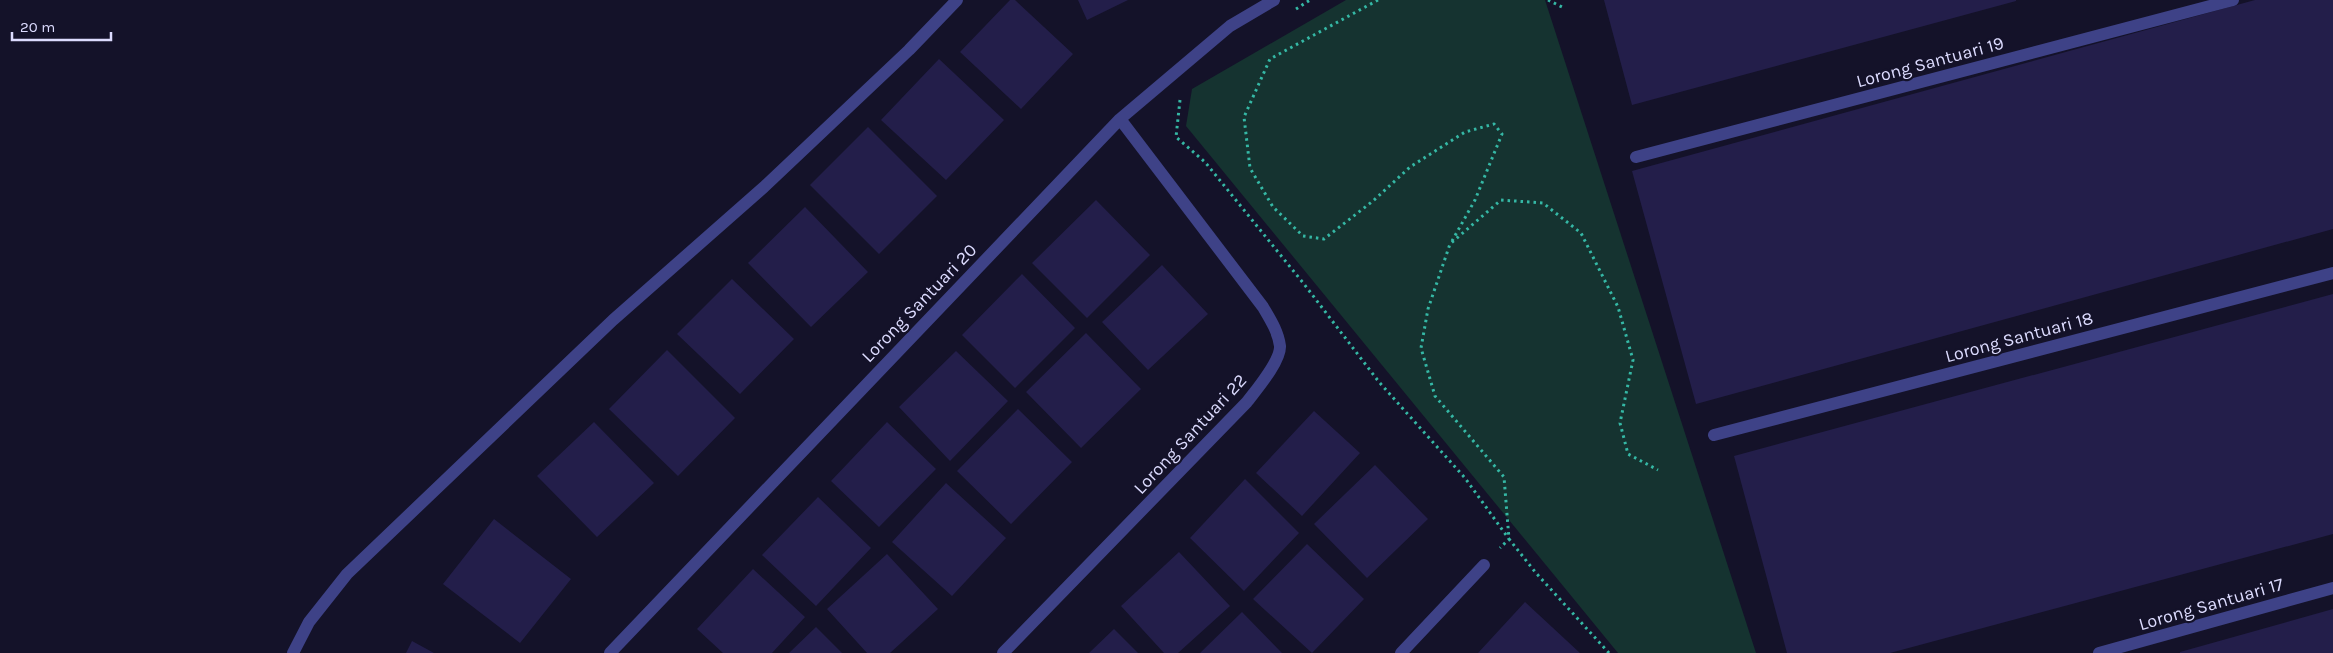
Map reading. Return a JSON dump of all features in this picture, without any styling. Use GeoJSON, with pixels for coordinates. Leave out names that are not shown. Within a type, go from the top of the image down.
{"type":"FeatureCollection","features":[{"type":"Feature","properties":{"kind":"street"},"geometry":{"type":"LineString","coordinates":[[293,653],[309,622],[347,574],[613,320],[764,187],[908,50],[957,0]]}},
{"type":"Feature","properties":{"kind":"street","name":"Lorong Santuari 20"},"geometry":{"type":"LineString","coordinates":[[610,653],[1120,119],[1230,26],[1274,0]]}},
{"type":"Feature","properties":{"kind":"street","name":"Lorong Santuari 19"},"geometry":{"type":"LineString","coordinates":[[1636,157],[2233,0]]}},
{"type":"Feature","properties":{"kind":"street","name":"Lorong Santuari 22"},"geometry":{"type":"LineString","coordinates":[[1004,653],[1247,402],[1267,376],[1280,348],[1275,327],[1263,307],[1120,119]]}},
{"type":"Feature","properties":{"kind":"street","name":"Lorong Santuari 18"},"geometry":{"type":"LineString","coordinates":[[1714,435],[2333,273]]}},
{"type":"Feature","properties":{"kind":"street"},"geometry":{"type":"LineString","coordinates":[[1401,653],[1484,565]]}},
{"type":"Feature","properties":{"kind":"street","name":"Lorong Santuari 17"},"geometry":{"type":"LineString","coordinates":[[2099,653],[2333,588]]}},
{"type":"Feature","properties":{"kind":"path"},"geometry":{"type":"LineString","coordinates":[[1294,10],[1310,0]]}},
{"type":"Feature","properties":{"kind":"path"},"geometry":{"type":"LineString","coordinates":[[1378,0],[1270,59],[1244,117],[1250,168],[1273,208],[1304,236],[1324,239],[1373,201],[1410,166],[1465,132],[1494,124],[1502,134],[1475,200],[1450,244],[1428,309],[1421,348],[1435,396],[1504,477],[1509,539],[1484,565]]}},
{"type":"Feature","properties":{"kind":"path"},"geometry":{"type":"LineString","coordinates":[[1548,0],[1564,8]]}},
{"type":"Feature","properties":{"kind":"path"},"geometry":{"type":"LineString","coordinates":[[1183,95],[1179,103],[1176,137],[1205,162],[1304,284],[1378,382],[1464,478],[1536,573],[1609,653]]}},
{"type":"Feature","properties":{"kind":"path"},"geometry":{"type":"LineString","coordinates":[[1450,244],[1500,200],[1543,202],[1582,233],[1618,307],[1632,360],[1620,423],[1628,454],[1658,470]]}},
{"type":"Feature","properties":{"kind":"green space"},"geometry":{"type":"Polygon","coordinates":[[[1346,0],[1545,0],[1756,653],[1618,653],[1186,126],[1192,89],[1346,0]]]}},
{"type":"Feature","properties":{"kind":"building"},"geometry":{"type":"Polygon","coordinates":[[[1010,0],[1015,0],[1073,54],[1021,109],[960,52],[1010,0]]]}},
{"type":"Feature","properties":{"kind":"building"},"geometry":{"type":"Polygon","coordinates":[[[1078,0],[1128,0],[1087,20],[1078,0]]]}},
{"type":"Feature","properties":{"kind":"building"},"geometry":{"type":"Polygon","coordinates":[[[1604,0],[2016,0],[2016,1],[1632,105],[1604,0]]]}},
{"type":"Feature","properties":{"kind":"building"},"geometry":{"type":"Polygon","coordinates":[[[2255,0],[2333,0],[2333,229],[1696,404],[1632,171],[2255,0]]]}},
{"type":"Feature","properties":{"kind":"building"},"geometry":{"type":"Polygon","coordinates":[[[939,59],[1004,120],[946,180],[881,120],[939,59]]]}},
{"type":"Feature","properties":{"kind":"building"},"geometry":{"type":"Polygon","coordinates":[[[868,127],[937,196],[879,254],[810,185],[868,127]]]}},
{"type":"Feature","properties":{"kind":"building"},"geometry":{"type":"Polygon","coordinates":[[[1096,200],[1150,255],[1087,318],[1032,263],[1096,200]]]}},
{"type":"Feature","properties":{"kind":"building"},"geometry":{"type":"Polygon","coordinates":[[[805,207],[868,272],[811,327],[748,263],[805,207]]]}},
{"type":"Feature","properties":{"kind":"building"},"geometry":{"type":"Polygon","coordinates":[[[1162,265],[1208,314],[1148,370],[1102,322],[1162,265]]]}},
{"type":"Feature","properties":{"kind":"building"},"geometry":{"type":"Polygon","coordinates":[[[1022,274],[1075,328],[1015,388],[962,335],[1022,274]]]}},
{"type":"Feature","properties":{"kind":"building"},"geometry":{"type":"Polygon","coordinates":[[[732,279],[794,339],[740,394],[677,334],[732,279]]]}},
{"type":"Feature","properties":{"kind":"building"},"geometry":{"type":"Polygon","coordinates":[[[2333,294],[2333,534],[1890,653],[1787,653],[1734,456],[2333,294]]]}},
{"type":"Feature","properties":{"kind":"building"},"geometry":{"type":"Polygon","coordinates":[[[1086,333],[1141,389],[1081,448],[1026,392],[1086,333]]]}},
{"type":"Feature","properties":{"kind":"building"},"geometry":{"type":"Polygon","coordinates":[[[667,350],[735,418],[678,476],[609,409],[667,350]]]}},
{"type":"Feature","properties":{"kind":"building"},"geometry":{"type":"Polygon","coordinates":[[[956,351],[1008,401],[950,461],[899,407],[956,351]]]}},
{"type":"Feature","properties":{"kind":"building"},"geometry":{"type":"Polygon","coordinates":[[[1018,409],[1072,462],[1011,524],[957,471],[1018,409]]]}},
{"type":"Feature","properties":{"kind":"building"},"geometry":{"type":"Polygon","coordinates":[[[1314,411],[1360,453],[1302,516],[1256,473],[1314,411]]]}},
{"type":"Feature","properties":{"kind":"building"},"geometry":{"type":"Polygon","coordinates":[[[594,422],[654,483],[597,537],[537,476],[594,422]]]}},
{"type":"Feature","properties":{"kind":"building"},"geometry":{"type":"Polygon","coordinates":[[[887,422],[936,469],[879,527],[831,481],[887,422]]]}},
{"type":"Feature","properties":{"kind":"building"},"geometry":{"type":"Polygon","coordinates":[[[1375,465],[1428,519],[1367,578],[1314,524],[1375,465]]]}},
{"type":"Feature","properties":{"kind":"building"},"geometry":{"type":"Polygon","coordinates":[[[1245,479],[1299,533],[1244,591],[1190,538],[1245,479]]]}},
{"type":"Feature","properties":{"kind":"building"},"geometry":{"type":"Polygon","coordinates":[[[946,483],[1006,538],[952,596],[892,542],[946,483]]]}},
{"type":"Feature","properties":{"kind":"building"},"geometry":{"type":"Polygon","coordinates":[[[818,497],[871,548],[816,606],[762,555],[818,497]]]}},
{"type":"Feature","properties":{"kind":"building"},"geometry":{"type":"Polygon","coordinates":[[[494,519],[571,579],[520,643],[443,584],[494,519]]]}},
{"type":"Feature","properties":{"kind":"building"},"geometry":{"type":"Polygon","coordinates":[[[1307,544],[1364,599],[1312,653],[1253,599],[1307,544]]]}},
{"type":"Feature","properties":{"kind":"building"},"geometry":{"type":"Polygon","coordinates":[[[1179,552],[1230,606],[1178,653],[1164,653],[1121,606],[1179,552]]]}},
{"type":"Feature","properties":{"kind":"building"},"geometry":{"type":"Polygon","coordinates":[[[887,554],[938,609],[890,653],[867,653],[827,609],[887,554]]]}},
{"type":"Feature","properties":{"kind":"building"},"geometry":{"type":"Polygon","coordinates":[[[753,569],[805,617],[772,653],[723,653],[697,629],[753,569]]]}},
{"type":"Feature","properties":{"kind":"building"},"geometry":{"type":"Polygon","coordinates":[[[1525,602],[1580,653],[1478,653],[1525,602]]]}},
{"type":"Feature","properties":{"kind":"building"},"geometry":{"type":"Polygon","coordinates":[[[2333,609],[2333,653],[2180,653],[2180,652],[2333,609]]]}},
{"type":"Feature","properties":{"kind":"building"},"geometry":{"type":"Polygon","coordinates":[[[1242,612],[1282,653],[1200,653],[1242,612]]]}},
{"type":"Feature","properties":{"kind":"building"},"geometry":{"type":"Polygon","coordinates":[[[816,627],[842,653],[789,653],[816,627]]]}},
{"type":"Feature","properties":{"kind":"building"},"geometry":{"type":"Polygon","coordinates":[[[1114,629],[1138,653],[1089,653],[1114,629]]]}},
{"type":"Feature","properties":{"kind":"building"},"geometry":{"type":"Polygon","coordinates":[[[412,641],[434,653],[406,653],[412,641]]]}}]}
